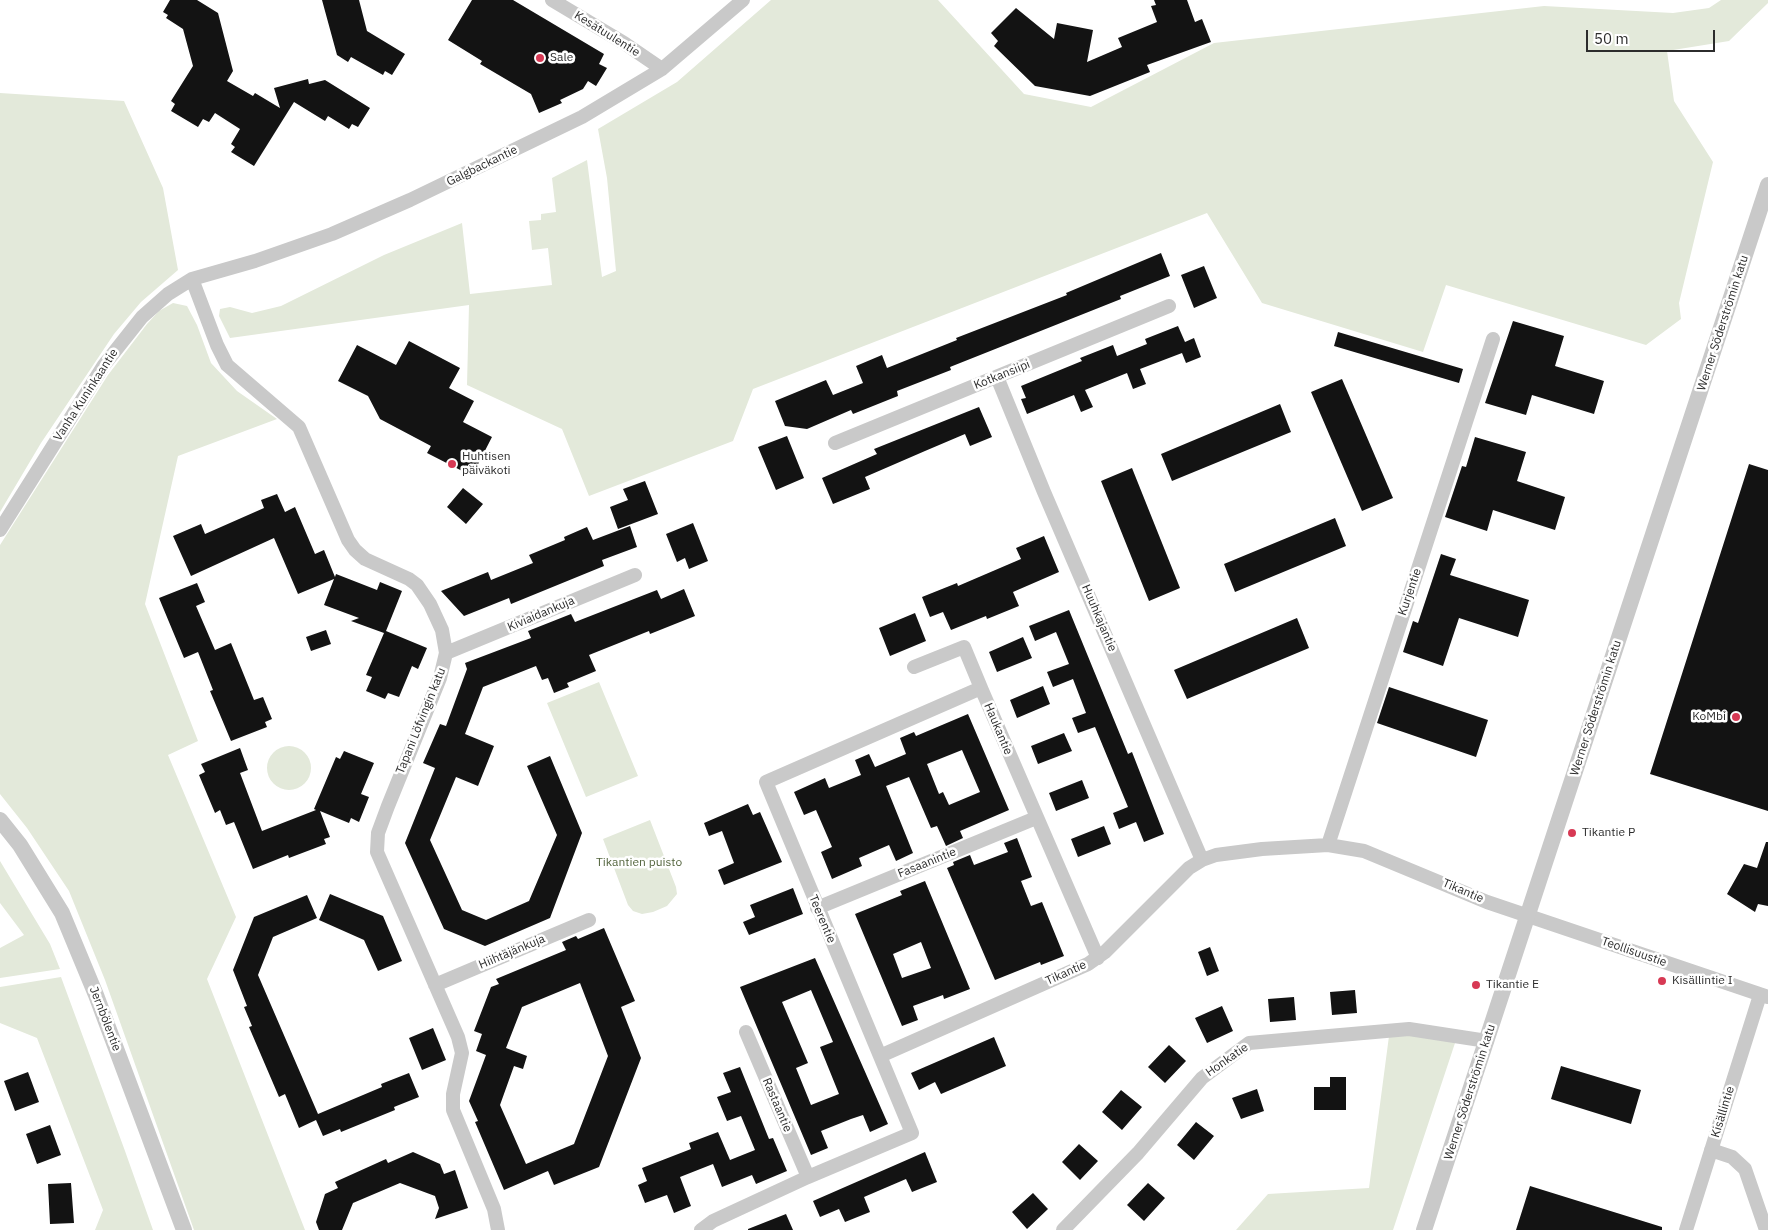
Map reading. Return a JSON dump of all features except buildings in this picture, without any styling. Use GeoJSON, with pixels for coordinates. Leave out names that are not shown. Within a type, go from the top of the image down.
{"type":"FeatureCollection","features":[{"type":"Feature","properties":{"kind":"street","name":"Kesätuulentie"},"geometry":{"type":"LineString","coordinates":[[552,0],[624,43],[662,69]]}},
{"type":"Feature","properties":{"kind":"street","name":"Galgbackantie"},"geometry":{"type":"LineString","coordinates":[[192,278],[255,261],[332,234],[410,200],[582,117],[662,69],[743,0]]}},
{"type":"Feature","properties":{"kind":"street","name":"Werner Söderströmin katu"},"geometry":{"type":"LineString","coordinates":[[1424,1230],[1768,185]]}},
{"type":"Feature","properties":{"kind":"street","name":"Vanha Kuninkaantie"},"geometry":{"type":"LineString","coordinates":[[0,530],[104,365],[122,340],[155,304],[192,278]]}},
{"type":"Feature","properties":{"kind":"street","name":"Tapani Löfvingin katu"},"geometry":{"type":"LineString","coordinates":[[192,278],[217,345],[227,365],[299,427],[348,540],[355,550],[365,559],[409,579],[423,592],[442,630],[446,653],[440,678],[401,770],[377,840],[377,852],[458,1037],[462,1053],[453,1094],[453,1110],[494,1209],[498,1230]]}},
{"type":"Feature","properties":{"kind":"street","name":"Kotkansiipi"},"geometry":{"type":"LineString","coordinates":[[835,443],[1169,306]]}},
{"type":"Feature","properties":{"kind":"street","name":"Kurjentie"},"geometry":{"type":"LineString","coordinates":[[1328,845],[1493,339]]}},
{"type":"Feature","properties":{"kind":"street","name":"Huuhkajantie"},"geometry":{"type":"LineString","coordinates":[[998,377],[1044,492],[1202,860]]}},
{"type":"Feature","properties":{"kind":"street","name":"Kiviaidankuja"},"geometry":{"type":"LineString","coordinates":[[446,653],[635,575]]}},
{"type":"Feature","properties":{"kind":"street"},"geometry":{"type":"LineString","coordinates":[[914,667],[964,647],[981,688]]}},
{"type":"Feature","properties":{"kind":"street","name":"Haukantie"},"geometry":{"type":"LineString","coordinates":[[766,782],[981,688],[1098,958]]}},
{"type":"Feature","properties":{"kind":"street","name":"Teerentie"},"geometry":{"type":"LineString","coordinates":[[766,782],[880,1056]]}},
{"type":"Feature","properties":{"kind":"street","name":"Fasaanintie"},"geometry":{"type":"LineString","coordinates":[[817,908],[1036,818]]}},
{"type":"Feature","properties":{"kind":"street","name":"Jernbölentie"},"geometry":{"type":"LineString","coordinates":[[0,820],[20,846],[62,913],[96,994],[184,1230]]}},
{"type":"Feature","properties":{"kind":"street","name":"Tikantie"},"geometry":{"type":"LineString","coordinates":[[880,1056],[1098,958],[1175,880],[1202,860],[1253,850],[1328,845],[1364,851],[1487,902],[1528,916]]}},
{"type":"Feature","properties":{"kind":"street","name":"Teollisuustie"},"geometry":{"type":"LineString","coordinates":[[1528,916],[1764,996]]}},
{"type":"Feature","properties":{"kind":"street","name":"Hiihtäjänkuja"},"geometry":{"type":"LineString","coordinates":[[435,985],[589,920]]}},
{"type":"Feature","properties":{"kind":"street","name":"Kisällintie"},"geometry":{"type":"LineString","coordinates":[[1686,1230],[1711,1150],[1764,996]]}},
{"type":"Feature","properties":{"kind":"street","name":"Honkatie"},"geometry":{"type":"LineString","coordinates":[[1064,1230],[1138,1153],[1202,1078],[1249,1043],[1409,1029],[1487,1041]]}},
{"type":"Feature","properties":{"kind":"street","name":"Rastaantie"},"geometry":{"type":"LineString","coordinates":[[746,1032],[808,1177]]}},
{"type":"Feature","properties":{"kind":"street"},"geometry":{"type":"LineString","coordinates":[[701,1230],[714,1221],[808,1177],[912,1133],[880,1056]]}},
{"type":"Feature","properties":{"kind":"street"},"geometry":{"type":"LineString","coordinates":[[1711,1150],[1732,1157],[1745,1169],[1766,1230]]}},
{"type":"Feature","properties":{"kind":"green space"},"geometry":{"type":"Polygon","coordinates":[[[771,0],[938,0],[1024,94],[1091,107],[1214,43],[1544,6],[1673,13],[1709,8],[1721,0],[1768,0],[1768,3],[1729,41],[1667,51],[1674,101],[1713,162],[1679,303],[1681,319],[1646,345],[1446,285],[1423,352],[1262,303],[1207,213],[753,389],[733,441],[589,496],[562,429],[467,385],[469,305],[230,338],[219,316],[220,309],[230,307],[252,313],[281,306],[384,255],[462,223],[470,294],[552,285],[548,248],[532,250],[529,221],[541,220],[541,214],[556,212],[552,178],[587,160],[602,277],[616,271],[607,178],[598,129],[677,82],[771,0]]]}},
{"type":"Feature","properties":{"kind":"green space"},"geometry":{"type":"Polygon","coordinates":[[[0,93],[124,101],[163,188],[178,270],[141,302],[114,334],[41,443],[0,512],[0,93]]]}},
{"type":"Feature","properties":{"kind":"green space"},"geometry":{"type":"Polygon","coordinates":[[[173,303],[187,306],[197,325],[211,363],[237,391],[277,419],[178,456],[145,604],[198,741],[168,755],[236,917],[207,979],[305,1230],[194,1230],[105,980],[69,891],[27,828],[0,794],[0,545],[108,375],[147,324],[159,311],[173,303]]]}},
{"type":"Feature","properties":{"kind":"green space"},"geometry":{"type":"Polygon","coordinates":[[[599,682],[638,776],[586,797],[547,703],[599,682]]]}},
{"type":"Feature","properties":{"kind":"green space"},"geometry":{"type":"Polygon","coordinates":[[[293,746],[305,752],[310,759],[310,777],[305,784],[298,789],[285,790],[277,787],[270,780],[267,764],[270,756],[277,749],[293,746]]]}},
{"type":"Feature","properties":{"kind":"green space","name":"Tikantien puisto"},"geometry":{"type":"Polygon","coordinates":[[[650,820],[677,894],[667,906],[642,914],[633,911],[628,905],[603,839],[650,820]]]}},
{"type":"Feature","properties":{"kind":"green space"},"geometry":{"type":"Polygon","coordinates":[[[0,861],[50,944],[60,969],[0,978],[0,948],[24,935],[0,903],[0,861]]]}},
{"type":"Feature","properties":{"kind":"green space"},"geometry":{"type":"Polygon","coordinates":[[[61,977],[153,1230],[95,1230],[103,1210],[37,1038],[0,1023],[0,987],[61,977]]]}},
{"type":"Feature","properties":{"kind":"green space"},"geometry":{"type":"Polygon","coordinates":[[[1408,1034],[1456,1040],[1393,1230],[1236,1230],[1268,1194],[1369,1188],[1389,1036],[1408,1034]]]}},
{"type":"Feature","properties":{"kind":"place","name":"Sale"},"geometry":{"type":"Point","coordinates":[540,58]}},
{"type":"Feature","properties":{"kind":"place","name":"Huhtisen päiväkoti"},"geometry":{"type":"Point","coordinates":[452,464]}},
{"type":"Feature","properties":{"kind":"place","name":"KoMbi"},"geometry":{"type":"Point","coordinates":[1736,717]}},
{"type":"Feature","properties":{"kind":"place","name":"Tikantie P"},"geometry":{"type":"Point","coordinates":[1572,833]}},
{"type":"Feature","properties":{"kind":"place","name":"Kisällintie I"},"geometry":{"type":"Point","coordinates":[1662,981]}},
{"type":"Feature","properties":{"kind":"place","name":"Tikantie E"},"geometry":{"type":"Point","coordinates":[1476,985]}}]}
